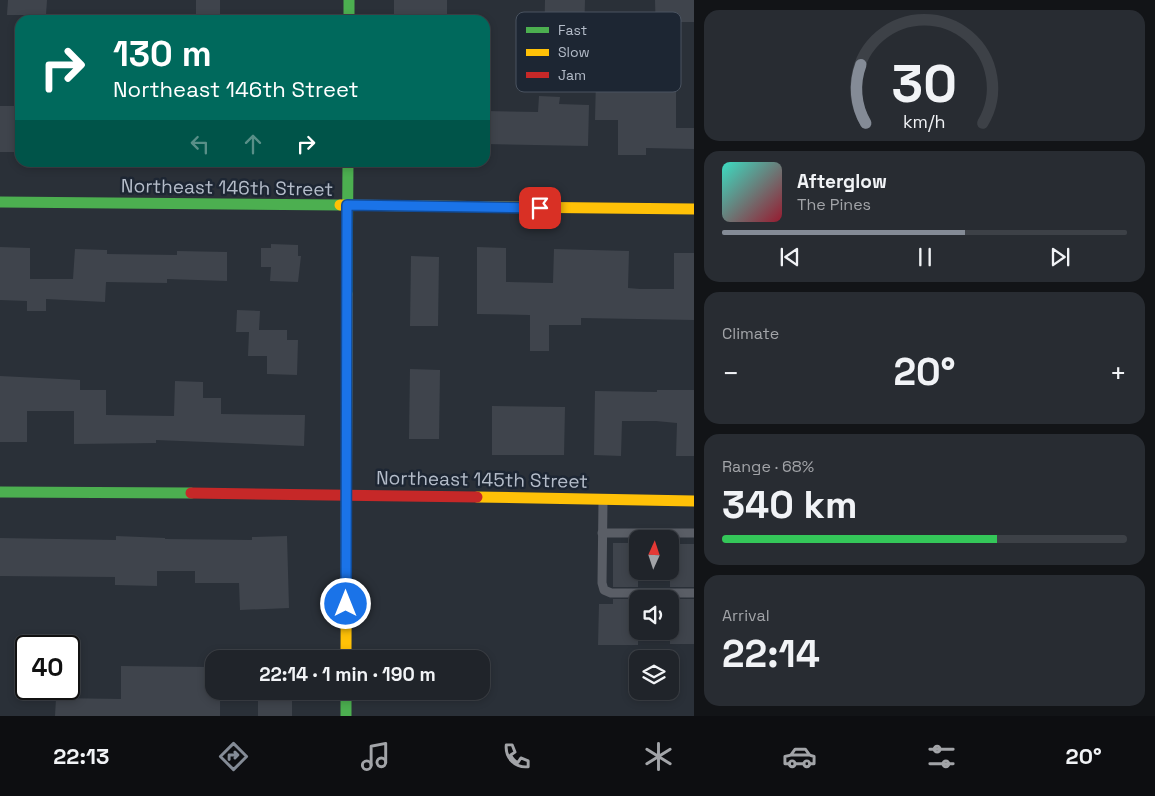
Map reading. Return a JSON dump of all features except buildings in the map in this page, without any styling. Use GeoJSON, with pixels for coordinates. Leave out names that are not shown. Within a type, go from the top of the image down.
{"type":"FeatureCollection","features":[{"type":"Feature","properties":{"kind":"street"},"geometry":{"type":"LineString","coordinates":[[349,0],[349,15]]}},
{"type":"Feature","properties":{"kind":"street"},"geometry":{"type":"LineString","coordinates":[[346,650],[348,167]]}},
{"type":"Feature","properties":{"kind":"street","name":"Northeast 146th Street"},"geometry":{"type":"LineString","coordinates":[[0,202],[694,209]]}},
{"type":"Feature","properties":{"kind":"street","name":"Northeast 145th Street"},"geometry":{"type":"LineString","coordinates":[[0,492],[347,494],[694,502]]}},
{"type":"Feature","properties":{"kind":"street"},"geometry":{"type":"LineString","coordinates":[[346,700],[346,716]]}},
{"type":"Feature","properties":{"kind":"lane"},"geometry":{"type":"LineString","coordinates":[[602,499],[602,583],[604,590],[611,593],[694,593]]}},
{"type":"Feature","properties":{"kind":"lane"},"geometry":{"type":"LineString","coordinates":[[602,533],[694,533]]}},
{"type":"Feature","properties":{"kind":"traffic: fast"},"geometry":{"type":"LineString","coordinates":[[349,0],[349,15]]}},
{"type":"Feature","properties":{"kind":"traffic: fast"},"geometry":{"type":"LineString","coordinates":[[347,294],[348,167]]}},
{"type":"Feature","properties":{"kind":"traffic: fast"},"geometry":{"type":"LineString","coordinates":[[0,202],[340,205]]}},
{"type":"Feature","properties":{"kind":"traffic: fast"},"geometry":{"type":"LineString","coordinates":[[0,492],[191,493]]}},
{"type":"Feature","properties":{"kind":"traffic: fast"},"geometry":{"type":"LineString","coordinates":[[346,700],[346,716]]}},
{"type":"Feature","properties":{"kind":"traffic: slow"},"geometry":{"type":"LineString","coordinates":[[340,205],[694,209]]}},
{"type":"Feature","properties":{"kind":"traffic: slow"},"geometry":{"type":"LineString","coordinates":[[346,650],[347,294]]}},
{"type":"Feature","properties":{"kind":"traffic: slow"},"geometry":{"type":"LineString","coordinates":[[477,497],[694,501]]}},
{"type":"Feature","properties":{"kind":"traffic: jam"},"geometry":{"type":"LineString","coordinates":[[191,493],[477,497]]}},
{"type":"Feature","properties":{"kind":"route"},"geometry":{"type":"LineString","coordinates":[[346,604],[347,205],[540,208]]}}]}
